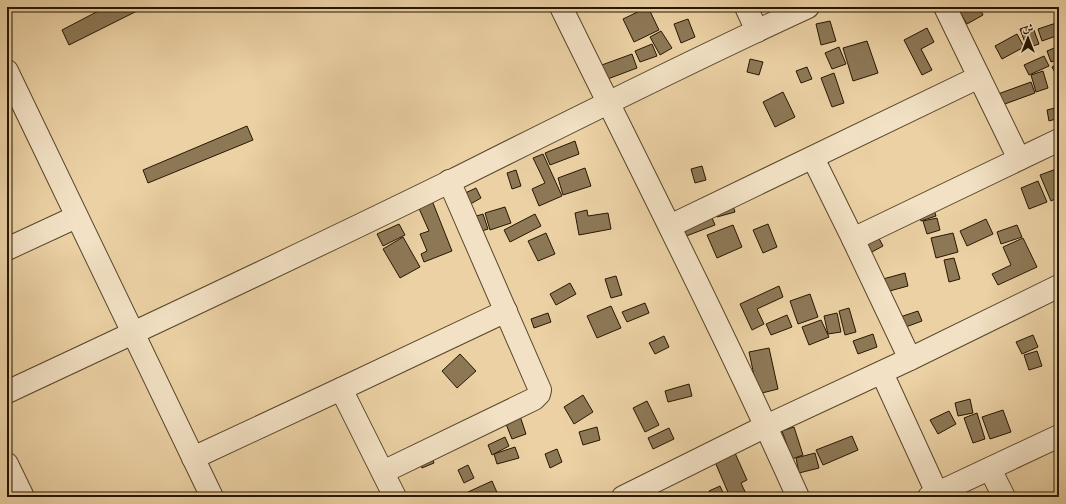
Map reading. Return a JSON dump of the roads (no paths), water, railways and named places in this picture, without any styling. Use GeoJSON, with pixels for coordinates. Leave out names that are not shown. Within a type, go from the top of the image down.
{"type":"FeatureCollection","features":[{"type":"Feature","properties":{"kind":"street"},"geometry":{"type":"LineString","coordinates":[[561,7],[670,226],[766,426],[798,497]]}},
{"type":"Feature","properties":{"kind":"street"},"geometry":{"type":"LineString","coordinates":[[746,7],[757,31]]}},
{"type":"Feature","properties":{"kind":"street"},"geometry":{"type":"LineString","coordinates":[[7,392],[134,333],[449,181],[608,102],[808,7]]}},
{"type":"Feature","properties":{"kind":"street"},"geometry":{"type":"LineString","coordinates":[[945,7],[1019,159]]}},
{"type":"Feature","properties":{"kind":"street"},"geometry":{"type":"LineString","coordinates":[[7,71],[212,497]]}},
{"type":"Feature","properties":{"kind":"street"},"geometry":{"type":"LineString","coordinates":[[670,226],[979,77]]}},
{"type":"Feature","properties":{"kind":"street"},"geometry":{"type":"LineString","coordinates":[[853,239],[1059,140]]}},
{"type":"Feature","properties":{"kind":"street"},"geometry":{"type":"LineString","coordinates":[[813,158],[910,360]]}},
{"type":"Feature","properties":{"kind":"street"},"geometry":{"type":"LineString","coordinates":[[382,472],[534,399],[539,394],[540,390],[449,181]]}},
{"type":"Feature","properties":{"kind":"street"},"geometry":{"type":"LineString","coordinates":[[7,248],[76,217]]}},
{"type":"Feature","properties":{"kind":"street"},"geometry":{"type":"LineString","coordinates":[[623,497],[766,426],[910,360],[1059,286]]}},
{"type":"Feature","properties":{"kind":"street"},"geometry":{"type":"LineString","coordinates":[[193,458],[506,311]]}},
{"type":"Feature","properties":{"kind":"street"},"geometry":{"type":"LineString","coordinates":[[882,372],[933,495],[1059,436]]}},
{"type":"Feature","properties":{"kind":"street"},"geometry":{"type":"LineString","coordinates":[[342,389],[395,497]]}},
{"type":"Feature","properties":{"kind":"street"},"geometry":{"type":"LineString","coordinates":[[7,464],[23,497]]}},
{"type":"Feature","properties":{"kind":"street"},"geometry":{"type":"LineString","coordinates":[[990,469],[1004,497]]}}]}
